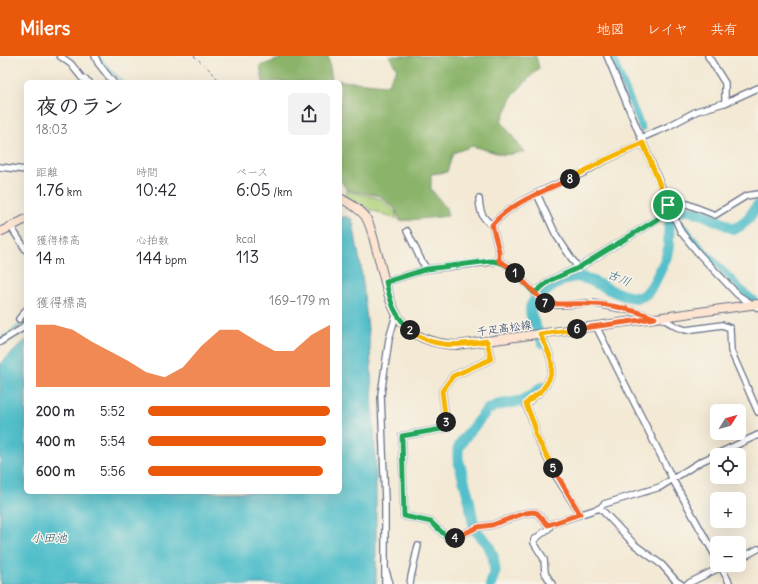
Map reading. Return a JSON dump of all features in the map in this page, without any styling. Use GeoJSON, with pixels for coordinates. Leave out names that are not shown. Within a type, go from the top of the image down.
{"type":"FeatureCollection","features":[{"type":"Feature","properties":{"kind":"main road","name":"千疋高松線"},"geometry":{"type":"LineString","coordinates":[[342,199],[358,209],[368,222],[396,315],[412,332],[426,340],[443,345],[457,346],[657,317],[756,306]]}},
{"type":"Feature","properties":{"kind":"main road"},"geometry":{"type":"LineString","coordinates":[[0,232],[24,220]]}},
{"type":"Feature","properties":{"kind":"street"},"geometry":{"type":"LineString","coordinates":[[60,56],[71,64],[82,78],[86,80]]}},
{"type":"Feature","properties":{"kind":"street"},"geometry":{"type":"LineString","coordinates":[[95,56],[98,63],[111,80]]}},
{"type":"Feature","properties":{"kind":"street"},"geometry":{"type":"LineString","coordinates":[[607,56],[677,225],[699,254],[738,295],[756,306]]}},
{"type":"Feature","properties":{"kind":"street"},"geometry":{"type":"LineString","coordinates":[[708,56],[725,83],[724,102]]}},
{"type":"Feature","properties":{"kind":"street"},"geometry":{"type":"LineString","coordinates":[[492,225],[507,211],[537,194],[587,170],[698,111],[758,88]]}},
{"type":"Feature","properties":{"kind":"street"},"geometry":{"type":"LineString","coordinates":[[0,167],[24,170]]}},
{"type":"Feature","properties":{"kind":"street"},"geometry":{"type":"LineString","coordinates":[[537,194],[556,235],[578,268]]}},
{"type":"Feature","properties":{"kind":"street"},"geometry":{"type":"LineString","coordinates":[[535,294],[551,280],[578,268],[664,215],[670,208],[687,204],[715,215],[746,196],[758,194]]}},
{"type":"Feature","properties":{"kind":"street"},"geometry":{"type":"LineString","coordinates":[[479,199],[480,211],[486,221],[492,225],[499,251],[499,261]]}},
{"type":"Feature","properties":{"kind":"street"},"geometry":{"type":"LineString","coordinates":[[11,227],[24,247]]}},
{"type":"Feature","properties":{"kind":"street"},"geometry":{"type":"LineString","coordinates":[[407,231],[427,269]]}},
{"type":"Feature","properties":{"kind":"street"},"geometry":{"type":"LineString","coordinates":[[386,282],[427,269],[499,261],[508,266],[540,300],[545,303],[558,305],[592,304],[633,311],[657,317],[686,330],[722,325],[730,328],[731,351],[758,412]]}},
{"type":"Feature","properties":{"kind":"street"},"geometry":{"type":"LineString","coordinates":[[19,319],[24,313]]}},
{"type":"Feature","properties":{"kind":"street"},"geometry":{"type":"LineString","coordinates":[[385,584],[385,502],[381,395],[389,339],[396,315]]}},
{"type":"Feature","properties":{"kind":"street"},"geometry":{"type":"LineString","coordinates":[[0,342],[24,326]]}},
{"type":"Feature","properties":{"kind":"street"},"geometry":{"type":"LineString","coordinates":[[596,326],[673,480],[710,546]]}},
{"type":"Feature","properties":{"kind":"street"},"geometry":{"type":"LineString","coordinates":[[537,334],[552,358],[552,371],[542,389],[526,404],[535,427],[535,434],[556,476],[580,514]]}},
{"type":"Feature","properties":{"kind":"street"},"geometry":{"type":"LineString","coordinates":[[487,341],[491,359],[453,376],[442,391],[447,428],[402,436],[404,516],[431,522],[451,539],[478,527],[492,525],[525,513],[537,513],[548,525]]}},
{"type":"Feature","properties":{"kind":"street"},"geometry":{"type":"LineString","coordinates":[[548,525],[600,508],[604,504],[660,487],[700,462],[758,435]]}},
{"type":"Feature","properties":{"kind":"street"},"geometry":{"type":"LineString","coordinates":[[600,508],[635,545],[662,565],[676,581],[681,584]]}},
{"type":"Feature","properties":{"kind":"street"},"geometry":{"type":"LineString","coordinates":[[548,525],[549,528],[534,540],[534,543],[544,559],[545,573],[552,584]]}},
{"type":"Feature","properties":{"kind":"street"},"geometry":{"type":"LineString","coordinates":[[410,584],[418,546]]}},
{"type":"Feature","properties":{"kind":"street"},"geometry":{"type":"LineString","coordinates":[[746,555],[758,549]]}},
{"type":"Feature","properties":{"kind":"street"},"geometry":{"type":"LineString","coordinates":[[384,567],[390,584]]}},
{"type":"Feature","properties":{"kind":"street"},"geometry":{"type":"LineString","coordinates":[[687,584],[710,572]]}},
{"type":"Feature","properties":{"kind":"street"},"geometry":{"type":"LineString","coordinates":[[725,572],[730,584]]}},
{"type":"Feature","properties":{"kind":"path"},"geometry":{"type":"LineString","coordinates":[[194,56],[211,71],[218,80]]}},
{"type":"Feature","properties":{"kind":"green space"},"geometry":{"type":"Polygon","coordinates":[[[288,56],[328,56],[332,80],[263,80],[260,66],[288,56]]]}},
{"type":"Feature","properties":{"kind":"green space"},"geometry":{"type":"Polygon","coordinates":[[[389,56],[536,56],[539,68],[514,94],[501,121],[524,152],[504,155],[472,146],[453,153],[447,172],[431,174],[431,189],[446,208],[448,216],[400,221],[395,209],[380,196],[347,190],[342,183],[342,81],[387,85],[397,69],[389,56]]]}},
{"type":"Feature","properties":{"kind":"green space"},"geometry":{"type":"Polygon","coordinates":[[[347,191],[381,199],[396,213],[396,219],[363,207],[344,198],[347,191]]]}},
{"type":"Feature","properties":{"kind":"water","name":"小田池"},"geometry":{"type":"Polygon","coordinates":[[[342,217],[352,219],[361,268],[370,347],[376,478],[376,584],[0,584],[0,364],[24,342],[24,494],[342,494],[342,217]]]}},
{"type":"Feature","properties":{"kind":"waterway"},"geometry":{"type":"LineString","coordinates":[[99,56],[100,59],[120,80]]}},
{"type":"Feature","properties":{"kind":"waterway"},"geometry":{"type":"LineString","coordinates":[[612,56],[642,128]]}},
{"type":"Feature","properties":{"kind":"waterway","name":"古川"},"geometry":{"type":"LineString","coordinates":[[543,343],[532,319],[530,310],[537,297],[558,283],[568,278],[585,278],[623,295],[636,298],[643,296],[648,292],[656,279],[666,258],[669,247],[670,222],[671,218],[676,212],[683,210],[691,211],[711,218],[734,229],[745,222],[758,205]]}},
{"type":"Feature","properties":{"kind":"waterway"},"geometry":{"type":"LineString","coordinates":[[686,229],[693,239],[743,291],[754,300]]}},
{"type":"Feature","properties":{"kind":"waterway"},"geometry":{"type":"LineString","coordinates":[[0,339],[24,322]]}},
{"type":"Feature","properties":{"kind":"waterway","name":"古川"},"geometry":{"type":"LineString","coordinates":[[491,584],[495,571],[493,556],[488,544],[477,532],[473,522],[469,499],[458,459],[458,449],[462,441],[487,410],[498,405],[522,401],[542,387]]}},
{"type":"Feature","properties":{"kind":"route"},"geometry":{"type":"LineString","coordinates":[[668,205],[643,143],[537,194],[507,211],[492,225],[499,251],[499,261],[508,266],[540,300],[545,303],[558,305],[592,304],[633,311],[655,318],[540,334],[552,358],[552,371],[542,389],[526,404],[535,427],[535,434],[556,476],[580,514],[548,525],[537,513],[525,513],[492,525],[478,527],[451,539],[431,522],[404,516],[402,436],[447,428],[442,391],[453,376],[491,359],[487,341],[457,346],[443,345],[426,340],[412,332],[396,315],[386,282],[427,269],[499,261],[508,266],[534,293],[551,280],[578,268],[664,215],[668,205]]}}]}
